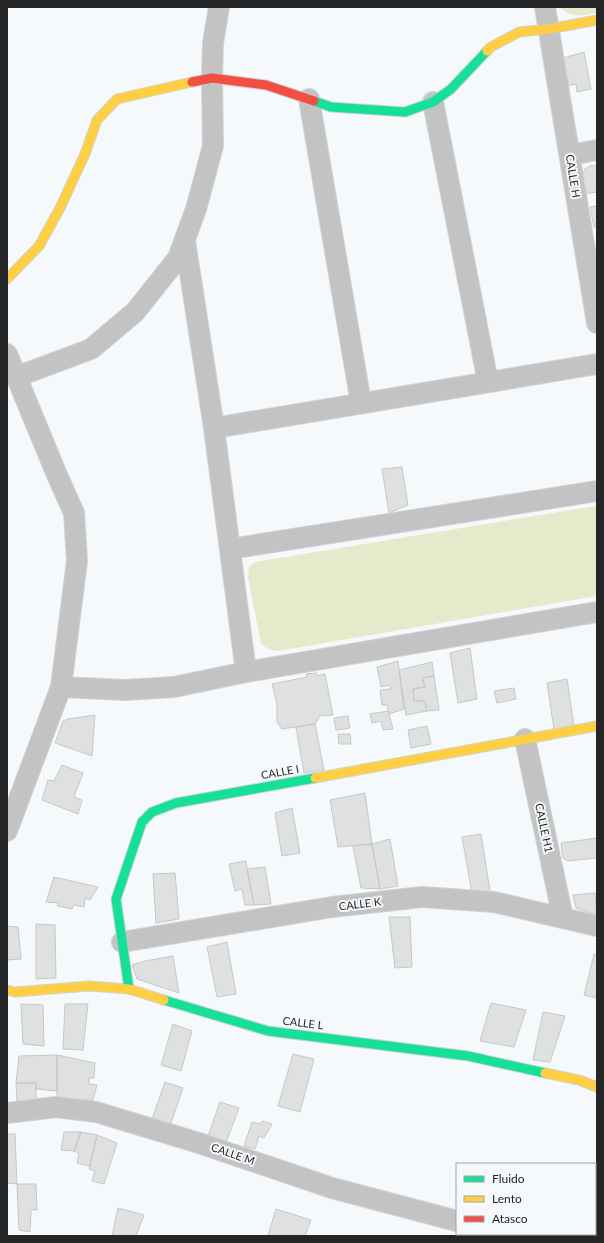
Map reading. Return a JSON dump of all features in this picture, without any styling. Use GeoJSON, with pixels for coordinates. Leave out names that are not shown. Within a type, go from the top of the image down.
{"type":"FeatureCollection","features":[{"type":"Feature","properties":{"kind":"street"},"geometry":{"type":"LineString","coordinates":[[16,377],[91,349],[134,312],[178,258],[196,209],[213,146],[213,43],[219,7]]}},
{"type":"Feature","properties":{"kind":"street","name":"CALLE H"},"geometry":{"type":"LineString","coordinates":[[545,7],[597,323]]}},
{"type":"Feature","properties":{"kind":"street"},"geometry":{"type":"LineString","coordinates":[[7,279],[39,246],[60,208],[85,154],[97,120],[117,99],[212,78],[266,85],[331,107],[405,112],[433,102],[452,89],[491,47],[519,32],[549,29],[597,20]]}},
{"type":"Feature","properties":{"kind":"street"},"geometry":{"type":"LineString","coordinates":[[309,99],[361,403]]}},
{"type":"Feature","properties":{"kind":"street"},"geometry":{"type":"LineString","coordinates":[[433,102],[488,382]]}},
{"type":"Feature","properties":{"kind":"street"},"geometry":{"type":"LineString","coordinates":[[570,155],[597,150]]}},
{"type":"Feature","properties":{"kind":"street"},"geometry":{"type":"LineString","coordinates":[[185,241],[214,428],[246,672]]}},
{"type":"Feature","properties":{"kind":"street"},"geometry":{"type":"LineString","coordinates":[[7,354],[74,513],[77,561],[61,687],[7,832]]}},
{"type":"Feature","properties":{"kind":"street"},"geometry":{"type":"LineString","coordinates":[[214,428],[597,364]]}},
{"type":"Feature","properties":{"kind":"street"},"geometry":{"type":"LineString","coordinates":[[230,549],[597,491]]}},
{"type":"Feature","properties":{"kind":"street"},"geometry":{"type":"LineString","coordinates":[[61,687],[125,690],[174,687],[246,672],[597,612]]}},
{"type":"Feature","properties":{"kind":"street","name":"CALLE I"},"geometry":{"type":"LineString","coordinates":[[129,989],[116,900],[142,822],[152,812],[176,803],[597,726]]}},
{"type":"Feature","properties":{"kind":"street","name":"CALLE H1"},"geometry":{"type":"LineString","coordinates":[[525,739],[563,918]]}},
{"type":"Feature","properties":{"kind":"street","name":"CALLE K"},"geometry":{"type":"LineString","coordinates":[[122,942],[332,908],[422,897],[494,902],[597,926]]}},
{"type":"Feature","properties":{"kind":"street","name":"CALLE L"},"geometry":{"type":"LineString","coordinates":[[7,990],[15,992],[89,986],[129,989],[268,1031],[468,1056],[579,1080],[597,1087]]}},
{"type":"Feature","properties":{"kind":"street","name":"CALLE M"},"geometry":{"type":"LineString","coordinates":[[7,1113],[56,1107],[96,1112],[199,1143],[332,1188],[456,1221]]}},
{"type":"Feature","properties":{"kind":"green space"},"geometry":{"type":"Polygon","coordinates":[[[559,7],[597,7],[597,13],[573,15],[559,7]]]}},
{"type":"Feature","properties":{"kind":"green space"},"geometry":{"type":"Polygon","coordinates":[[[597,506],[597,596],[278,651],[268,649],[261,644],[248,577],[249,566],[255,562],[597,506]]]}},
{"type":"Feature","properties":{"kind":"building"},"geometry":{"type":"Polygon","coordinates":[[[584,52],[591,89],[577,92],[576,84],[566,86],[560,59],[584,52]]]}},
{"type":"Feature","properties":{"kind":"building"},"geometry":{"type":"Polygon","coordinates":[[[597,165],[597,192],[584,194],[582,176],[585,169],[590,166],[597,165]]]}},
{"type":"Feature","properties":{"kind":"building"},"geometry":{"type":"Polygon","coordinates":[[[597,206],[597,227],[594,227],[590,207],[597,206]]]}},
{"type":"Feature","properties":{"kind":"building"},"geometry":{"type":"Polygon","coordinates":[[[402,467],[408,505],[389,513],[382,469],[402,467]]]}},
{"type":"Feature","properties":{"kind":"building"},"geometry":{"type":"Polygon","coordinates":[[[470,648],[477,699],[458,703],[450,653],[470,648]]]}},
{"type":"Feature","properties":{"kind":"building"},"geometry":{"type":"Polygon","coordinates":[[[398,661],[404,709],[389,714],[387,705],[382,705],[380,690],[391,689],[390,685],[381,687],[377,667],[398,661]]]}},
{"type":"Feature","properties":{"kind":"building"},"geometry":{"type":"Polygon","coordinates":[[[432,662],[434,676],[422,678],[425,687],[413,689],[414,701],[425,701],[427,711],[406,715],[399,670],[432,662]]]}},
{"type":"Feature","properties":{"kind":"building"},"geometry":{"type":"Polygon","coordinates":[[[317,673],[317,676],[325,674],[333,715],[320,716],[315,724],[282,729],[277,722],[277,704],[272,684],[307,677],[306,674],[317,673]]]}},
{"type":"Feature","properties":{"kind":"building"},"geometry":{"type":"Polygon","coordinates":[[[434,676],[439,710],[427,711],[425,701],[414,701],[413,689],[425,687],[422,678],[434,676]]]}},
{"type":"Feature","properties":{"kind":"building"},"geometry":{"type":"Polygon","coordinates":[[[567,679],[574,726],[554,729],[547,683],[567,679]]]}},
{"type":"Feature","properties":{"kind":"building"},"geometry":{"type":"Polygon","coordinates":[[[514,688],[516,699],[497,703],[494,691],[514,688]]]}},
{"type":"Feature","properties":{"kind":"building"},"geometry":{"type":"Polygon","coordinates":[[[388,711],[393,729],[383,730],[381,721],[372,723],[370,714],[388,711]]]}},
{"type":"Feature","properties":{"kind":"building"},"geometry":{"type":"Polygon","coordinates":[[[95,715],[92,756],[55,743],[63,721],[95,715]]]}},
{"type":"Feature","properties":{"kind":"building"},"geometry":{"type":"Polygon","coordinates":[[[348,716],[350,728],[336,730],[334,718],[348,716]]]}},
{"type":"Feature","properties":{"kind":"building"},"geometry":{"type":"Polygon","coordinates":[[[315,724],[324,770],[304,773],[296,727],[315,724]]]}},
{"type":"Feature","properties":{"kind":"building"},"geometry":{"type":"Polygon","coordinates":[[[427,726],[431,744],[411,748],[408,730],[427,726]]]}},
{"type":"Feature","properties":{"kind":"building"},"geometry":{"type":"Polygon","coordinates":[[[338,734],[350,734],[351,744],[339,744],[338,734]]]}},
{"type":"Feature","properties":{"kind":"building"},"geometry":{"type":"Polygon","coordinates":[[[62,765],[83,773],[74,797],[82,800],[78,814],[42,800],[48,780],[54,781],[62,765]]]}},
{"type":"Feature","properties":{"kind":"building"},"geometry":{"type":"Polygon","coordinates":[[[365,793],[372,844],[338,847],[330,800],[365,793]]]}},
{"type":"Feature","properties":{"kind":"building"},"geometry":{"type":"Polygon","coordinates":[[[292,808],[300,853],[282,856],[275,813],[292,808]]]}},
{"type":"Feature","properties":{"kind":"building"},"geometry":{"type":"Polygon","coordinates":[[[481,834],[491,897],[472,893],[462,837],[481,834]]]}},
{"type":"Feature","properties":{"kind":"building"},"geometry":{"type":"Polygon","coordinates":[[[597,838],[597,858],[568,861],[563,858],[561,843],[597,838]]]}},
{"type":"Feature","properties":{"kind":"building"},"geometry":{"type":"Polygon","coordinates":[[[390,839],[398,886],[380,889],[372,844],[390,839]]]}},
{"type":"Feature","properties":{"kind":"building"},"geometry":{"type":"Polygon","coordinates":[[[372,844],[380,889],[361,888],[353,846],[372,844]]]}},
{"type":"Feature","properties":{"kind":"building"},"geometry":{"type":"Polygon","coordinates":[[[246,861],[254,905],[245,905],[242,889],[235,891],[229,864],[246,861]]]}},
{"type":"Feature","properties":{"kind":"building"},"geometry":{"type":"Polygon","coordinates":[[[265,867],[271,904],[254,905],[247,869],[265,867]]]}},
{"type":"Feature","properties":{"kind":"building"},"geometry":{"type":"Polygon","coordinates":[[[175,873],[179,919],[156,923],[153,874],[175,873]]]}},
{"type":"Feature","properties":{"kind":"building"},"geometry":{"type":"Polygon","coordinates":[[[54,877],[98,887],[90,900],[85,898],[84,907],[74,905],[72,909],[57,906],[59,903],[46,902],[54,877]]]}},
{"type":"Feature","properties":{"kind":"building"},"geometry":{"type":"Polygon","coordinates":[[[595,893],[597,915],[576,908],[573,895],[595,893]]]}},
{"type":"Feature","properties":{"kind":"building"},"geometry":{"type":"Polygon","coordinates":[[[389,917],[410,917],[412,967],[395,968],[389,917]]]}},
{"type":"Feature","properties":{"kind":"building"},"geometry":{"type":"Polygon","coordinates":[[[36,924],[55,925],[56,978],[36,979],[36,924]]]}},
{"type":"Feature","properties":{"kind":"building"},"geometry":{"type":"Polygon","coordinates":[[[7,926],[18,927],[21,959],[7,960],[7,926]]]}},
{"type":"Feature","properties":{"kind":"building"},"geometry":{"type":"Polygon","coordinates":[[[227,942],[236,994],[217,997],[207,947],[227,942]]]}},
{"type":"Feature","properties":{"kind":"building"},"geometry":{"type":"Polygon","coordinates":[[[594,954],[597,955],[596,998],[584,995],[594,954]]]}},
{"type":"Feature","properties":{"kind":"building"},"geometry":{"type":"Polygon","coordinates":[[[173,956],[179,993],[137,979],[132,965],[173,956]]]}},
{"type":"Feature","properties":{"kind":"building"},"geometry":{"type":"Polygon","coordinates":[[[491,1003],[526,1010],[514,1047],[480,1041],[491,1003]]]}},
{"type":"Feature","properties":{"kind":"building"},"geometry":{"type":"Polygon","coordinates":[[[21,1004],[43,1005],[44,1046],[23,1044],[21,1004]]]}},
{"type":"Feature","properties":{"kind":"building"},"geometry":{"type":"Polygon","coordinates":[[[65,1004],[88,1004],[83,1050],[63,1049],[65,1004]]]}},
{"type":"Feature","properties":{"kind":"building"},"geometry":{"type":"Polygon","coordinates":[[[543,1012],[565,1016],[550,1062],[533,1060],[543,1012]]]}},
{"type":"Feature","properties":{"kind":"building"},"geometry":{"type":"Polygon","coordinates":[[[173,1024],[192,1031],[181,1071],[161,1065],[173,1024]]]}},
{"type":"Feature","properties":{"kind":"building"},"geometry":{"type":"Polygon","coordinates":[[[293,1054],[314,1059],[300,1112],[278,1106],[293,1054]]]}},
{"type":"Feature","properties":{"kind":"building"},"geometry":{"type":"Polygon","coordinates":[[[57,1055],[95,1063],[94,1078],[89,1078],[89,1084],[97,1085],[93,1100],[57,1100],[57,1055]]]}},
{"type":"Feature","properties":{"kind":"building"},"geometry":{"type":"Polygon","coordinates":[[[57,1055],[57,1091],[36,1089],[36,1083],[16,1083],[19,1056],[57,1055]]]}},
{"type":"Feature","properties":{"kind":"building"},"geometry":{"type":"Polygon","coordinates":[[[165,1082],[183,1088],[169,1129],[151,1122],[165,1082]]]}},
{"type":"Feature","properties":{"kind":"building"},"geometry":{"type":"Polygon","coordinates":[[[16,1083],[36,1083],[36,1102],[17,1101],[16,1083]]]}},
{"type":"Feature","properties":{"kind":"building"},"geometry":{"type":"Polygon","coordinates":[[[220,1102],[239,1108],[224,1148],[206,1142],[220,1102]]]}},
{"type":"Feature","properties":{"kind":"building"},"geometry":{"type":"Polygon","coordinates":[[[262,1121],[272,1124],[264,1138],[259,1136],[255,1149],[244,1146],[252,1122],[260,1124],[262,1121]]]}},
{"type":"Feature","properties":{"kind":"building"},"geometry":{"type":"Polygon","coordinates":[[[64,1132],[81,1132],[74,1151],[61,1150],[64,1132]]]}},
{"type":"Feature","properties":{"kind":"building"},"geometry":{"type":"Polygon","coordinates":[[[81,1132],[97,1135],[90,1166],[77,1163],[79,1153],[74,1151],[81,1132]]]}},
{"type":"Feature","properties":{"kind":"building"},"geometry":{"type":"Polygon","coordinates":[[[7,1134],[15,1134],[17,1184],[7,1183],[7,1134]]]}},
{"type":"Feature","properties":{"kind":"building"},"geometry":{"type":"Polygon","coordinates":[[[97,1135],[117,1143],[104,1184],[92,1181],[95,1171],[89,1169],[97,1135]]]}},
{"type":"Feature","properties":{"kind":"building"},"geometry":{"type":"Polygon","coordinates":[[[17,1184],[36,1184],[37,1210],[31,1210],[30,1232],[19,1230],[17,1184]]]}},
{"type":"Feature","properties":{"kind":"building"},"geometry":{"type":"Polygon","coordinates":[[[118,1208],[144,1215],[136,1236],[112,1236],[118,1208]]]}},
{"type":"Feature","properties":{"kind":"building"},"geometry":{"type":"Polygon","coordinates":[[[276,1209],[311,1220],[305,1236],[268,1235],[276,1209]]]}},
{"type":"Feature","properties":{"kind":"building"},"geometry":{"type":"Polygon","coordinates":[[[597,1231],[597,1236],[582,1236],[596,1235],[597,1231]]]}},
{"type":"Feature","properties":{"kind":"building"},"geometry":{"type":"Polygon","coordinates":[[[560,1235],[582,1235],[582,1236],[560,1235]]]}},
{"type":"Feature","properties":{"kind":"traffic: fast"},"geometry":{"type":"LineString","coordinates":[[314,101],[331,107],[405,112],[433,102],[451,89],[487,51]]}},
{"type":"Feature","properties":{"kind":"traffic: fast"},"geometry":{"type":"LineString","coordinates":[[129,989],[116,899],[142,822],[152,812],[176,803],[315,778]]}},
{"type":"Feature","properties":{"kind":"traffic: fast"},"geometry":{"type":"LineString","coordinates":[[164,1000],[268,1031],[468,1056],[545,1073]]}},
{"type":"Feature","properties":{"kind":"traffic: slow"},"geometry":{"type":"LineString","coordinates":[[487,51],[491,47],[519,32],[549,29],[597,20]]}},
{"type":"Feature","properties":{"kind":"traffic: slow"},"geometry":{"type":"LineString","coordinates":[[7,279],[39,246],[60,208],[85,154],[97,120],[117,99],[192,82]]}},
{"type":"Feature","properties":{"kind":"traffic: slow"},"geometry":{"type":"LineString","coordinates":[[315,778],[597,726]]}},
{"type":"Feature","properties":{"kind":"traffic: slow"},"geometry":{"type":"LineString","coordinates":[[7,990],[15,992],[89,986],[129,989],[164,1000]]}},
{"type":"Feature","properties":{"kind":"traffic: slow"},"geometry":{"type":"LineString","coordinates":[[545,1073],[579,1080],[597,1087]]}},
{"type":"Feature","properties":{"kind":"traffic: jam"},"geometry":{"type":"LineString","coordinates":[[192,82],[212,78],[266,85],[314,101]]}}]}
